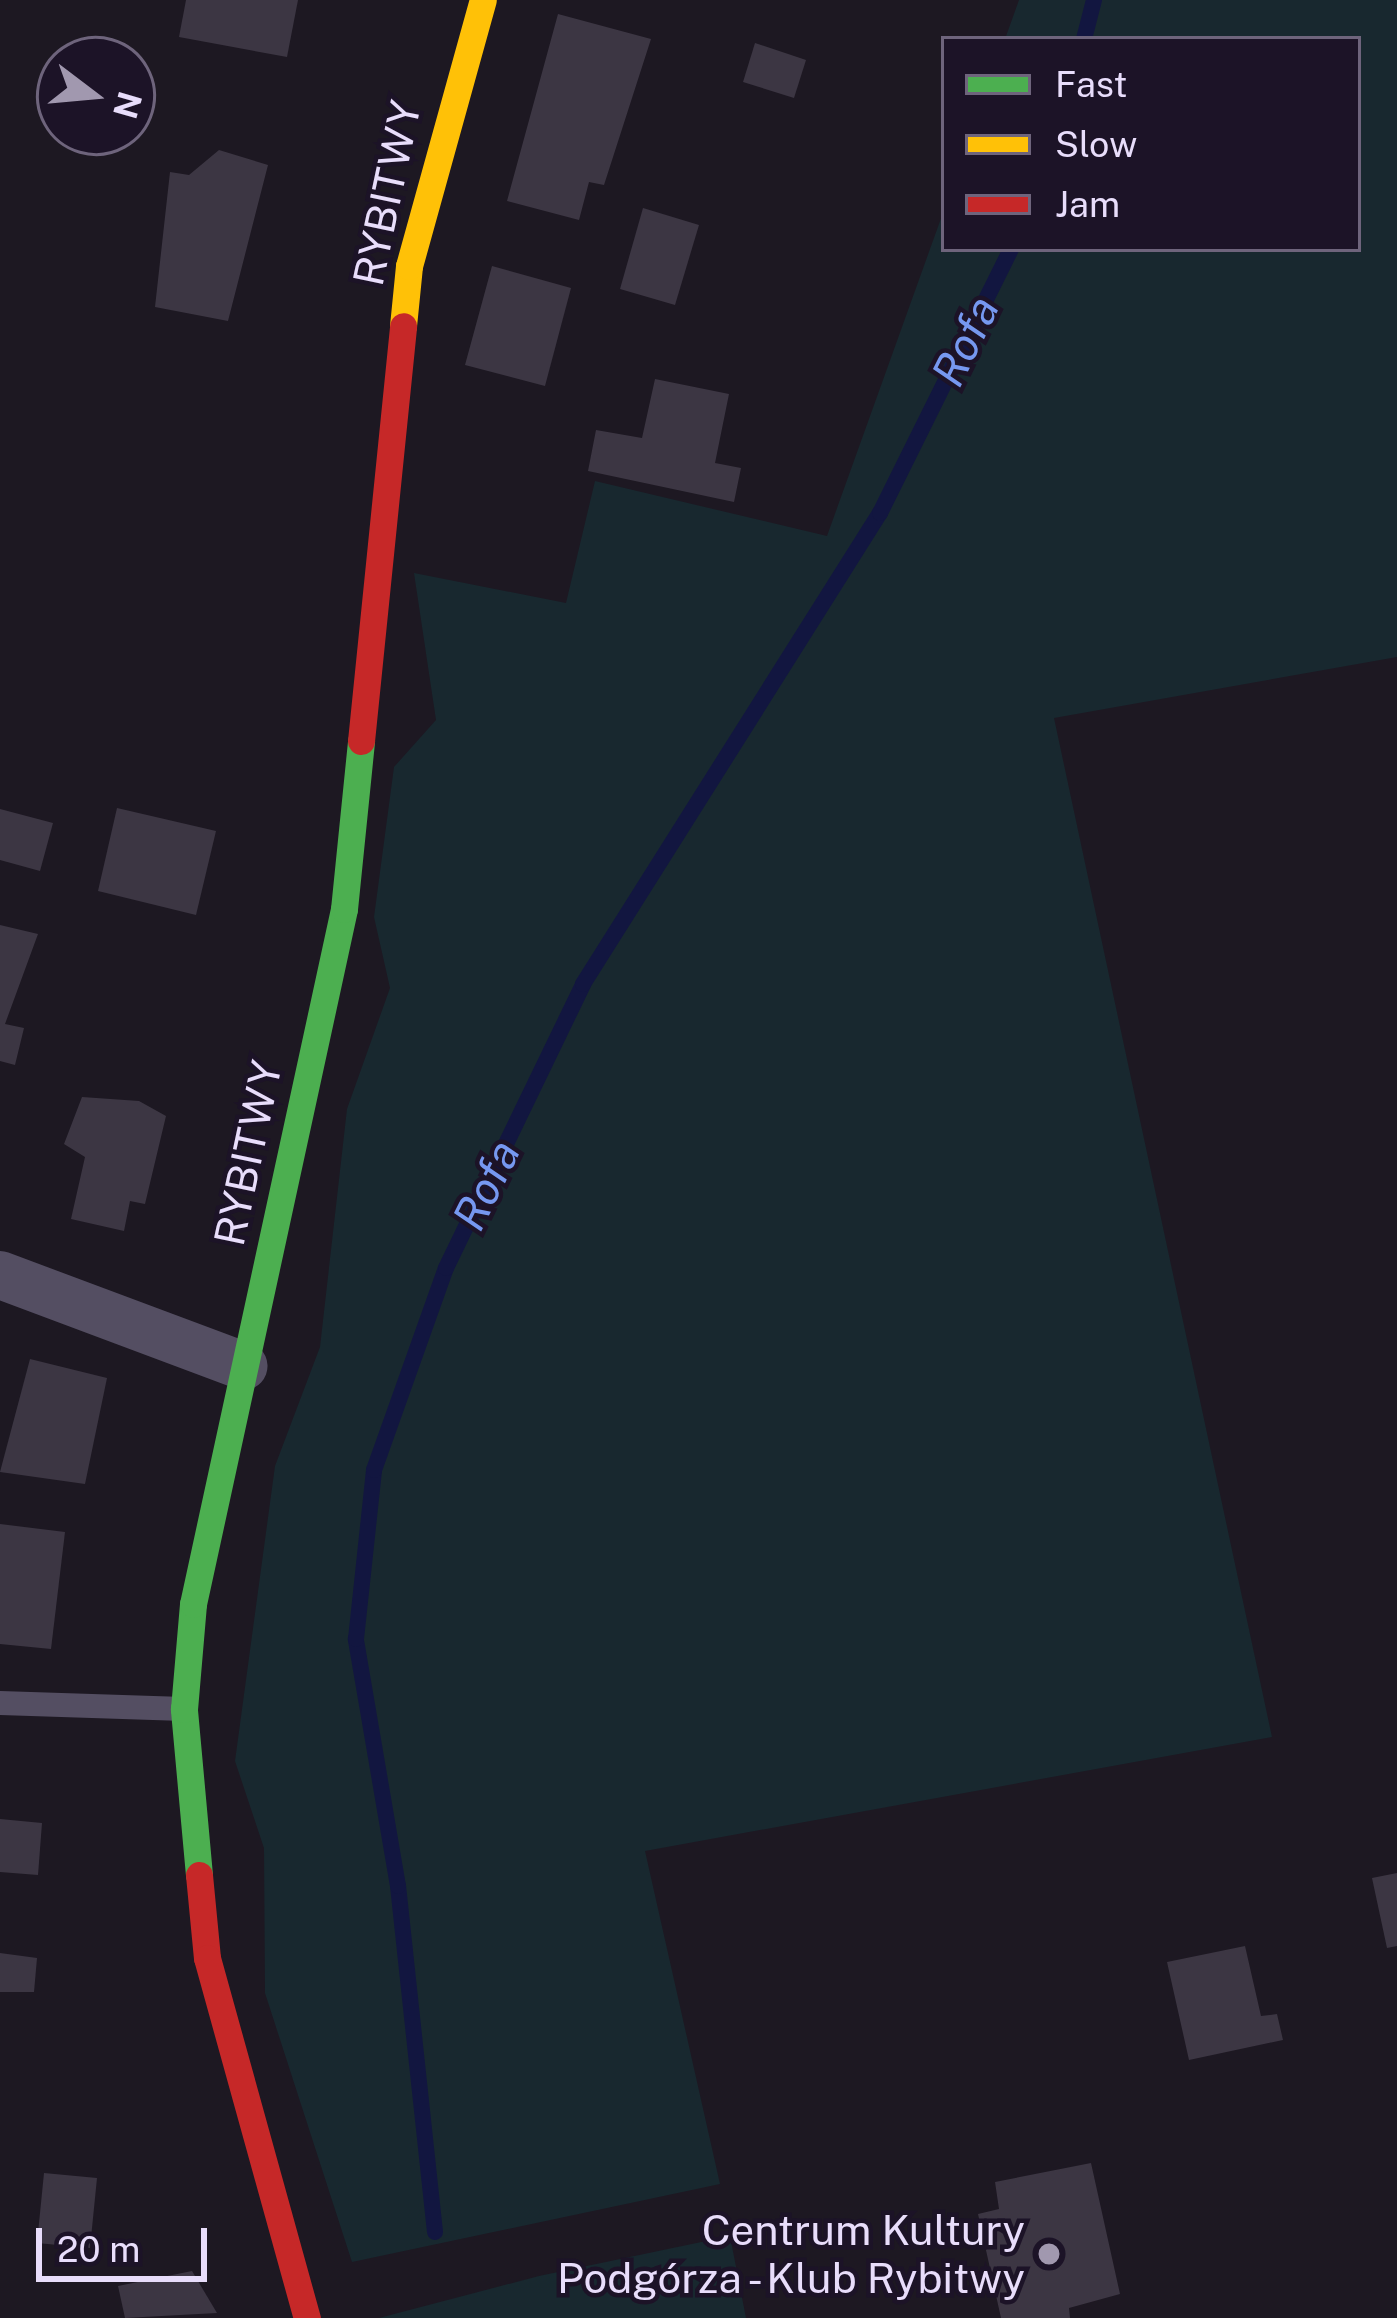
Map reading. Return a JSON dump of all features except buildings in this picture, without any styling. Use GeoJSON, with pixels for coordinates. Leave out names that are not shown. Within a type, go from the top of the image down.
{"type":"FeatureCollection","features":[{"type":"Feature","properties":{"kind":"street","name":"RYBITWY"},"geometry":{"type":"LineString","coordinates":[[308,2318],[207,1958],[184,1709],[193,1604],[344,909],[410,266],[483,0]]}},
{"type":"Feature","properties":{"kind":"street"},"geometry":{"type":"LineString","coordinates":[[0,1275],[244,1366]]}},
{"type":"Feature","properties":{"kind":"lane"},"geometry":{"type":"LineString","coordinates":[[0,1703],[184,1709]]}},
{"type":"Feature","properties":{"kind":"shaded area"},"geometry":{"type":"Polygon","coordinates":[[[1019,0],[1397,0],[1397,657],[1054,718],[1272,1737],[645,1851],[720,2184],[352,2262],[265,1993],[264,1848],[235,1761],[275,1466],[320,1347],[347,1109],[390,988],[374,917],[394,767],[436,720],[414,573],[566,603],[595,481],[827,536],[941,218],[941,252],[1361,252],[1361,36],[1006,36],[1019,0]]]}},
{"type":"Feature","properties":{"kind":"shaded area"},"geometry":{"type":"Polygon","coordinates":[[[730,2236],[746,2318],[379,2318],[539,2276],[730,2236]]]}},
{"type":"Feature","properties":{"kind":"waterway","name":"Rofa"},"geometry":{"type":"LineString","coordinates":[[1085,36],[1094,0]]}},
{"type":"Feature","properties":{"kind":"waterway","name":"Rofa"},"geometry":{"type":"LineString","coordinates":[[435,2232],[398,1886],[356,1639],[374,1470],[446,1268],[583,984],[880,513],[1010,252]]}},
{"type":"Feature","properties":{"kind":"traffic: fast"},"geometry":{"type":"LineString","coordinates":[[199,1875],[184,1709],[193,1604],[344,909],[361,741]]}},
{"type":"Feature","properties":{"kind":"traffic: slow"},"geometry":{"type":"LineString","coordinates":[[403,326],[409,266],[483,0]]}},
{"type":"Feature","properties":{"kind":"traffic: jam"},"geometry":{"type":"LineString","coordinates":[[361,741],[403,326]]}},
{"type":"Feature","properties":{"kind":"traffic: jam"},"geometry":{"type":"LineString","coordinates":[[199,1875],[207,1958],[307,2318]]}},
{"type":"Feature","properties":{"kind":"place","name":"Centrum Kultury Podgórza - Klub Rybitwy"},"geometry":{"type":"Point","coordinates":[1049,2254]}}]}
